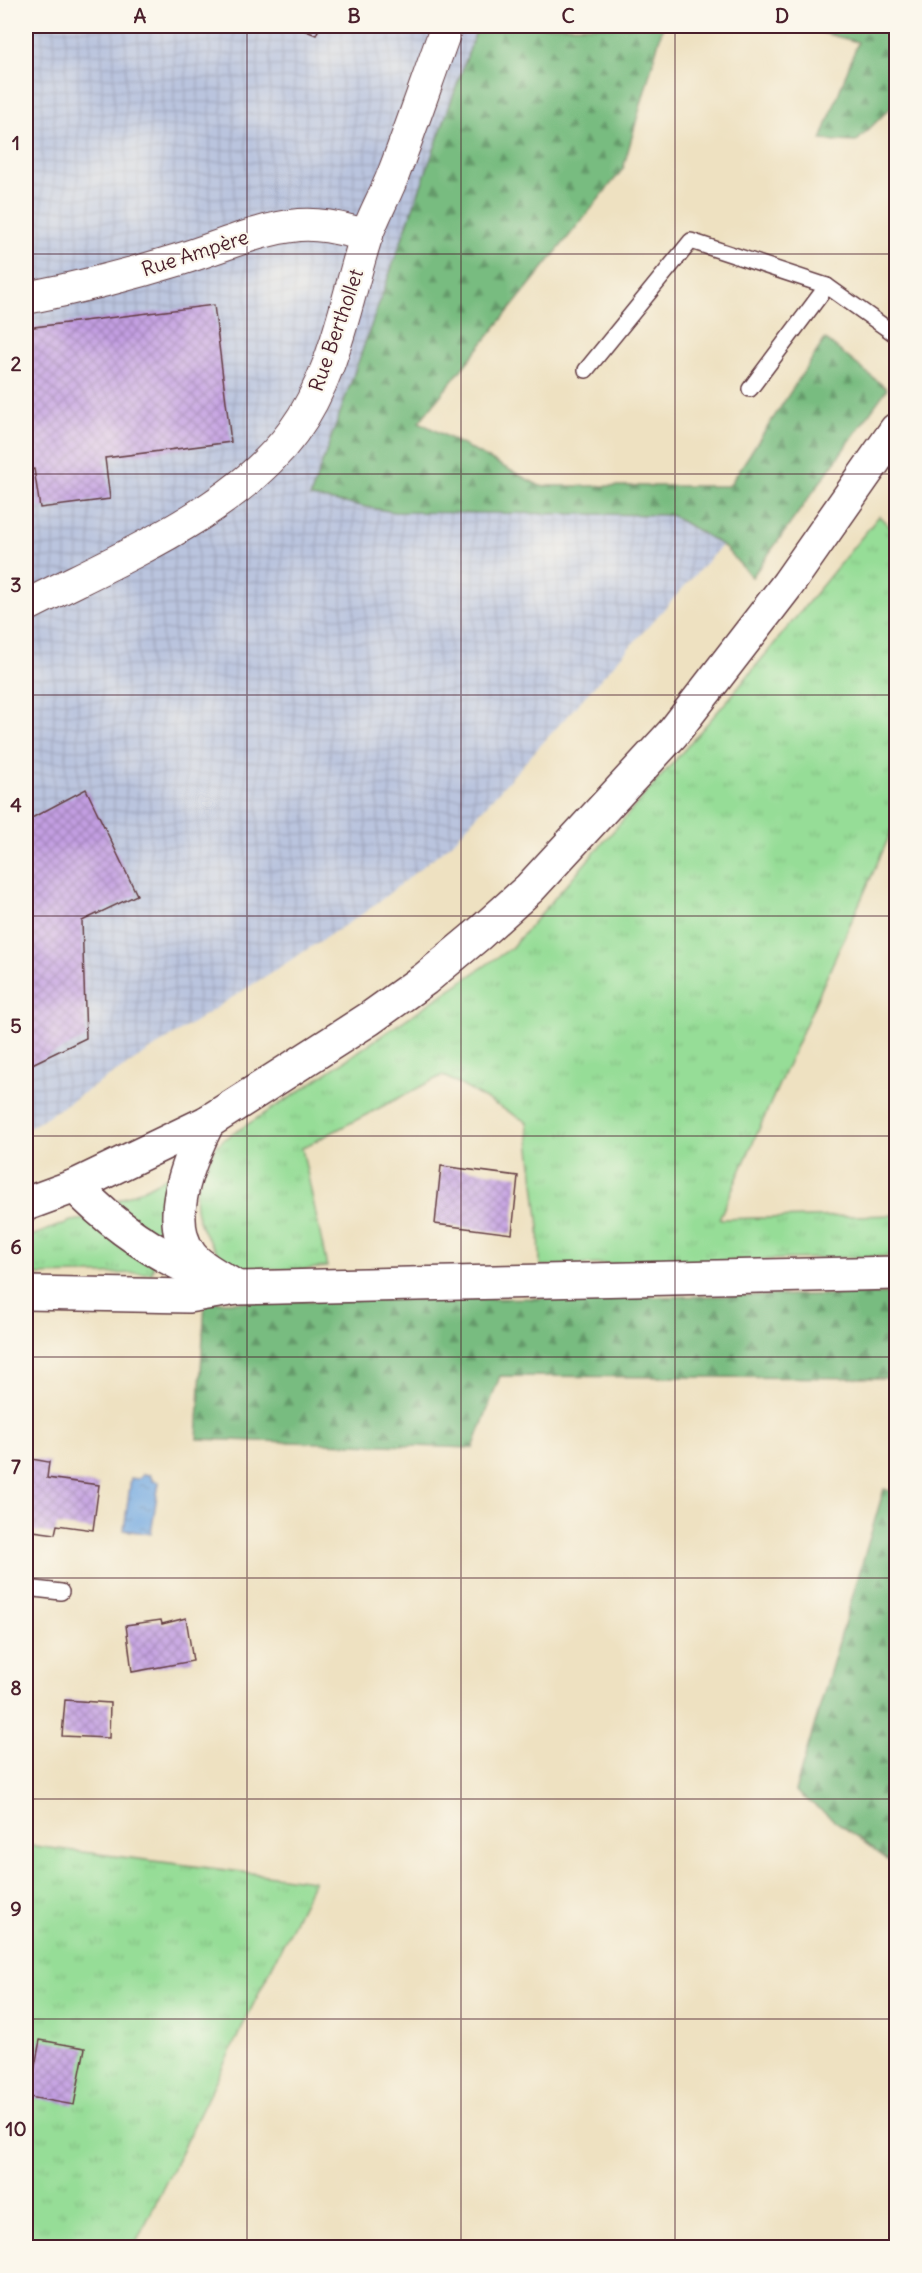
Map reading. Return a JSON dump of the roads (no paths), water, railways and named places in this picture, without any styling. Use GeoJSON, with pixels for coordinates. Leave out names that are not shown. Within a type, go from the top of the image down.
{"type":"FeatureCollection","features":[{"type":"Feature","properties":{"kind":"street","name":"Rue Berthollet"},"geometry":{"type":"LineString","coordinates":[[26,606],[194,519],[234,490],[286,440],[309,406],[325,372],[339,334],[367,235],[401,155],[447,26]]}},
{"type":"Feature","properties":{"kind":"street","name":"Rue Ampère"},"geometry":{"type":"LineString","coordinates":[[26,298],[82,287],[180,259],[266,230],[301,225],[331,227],[367,235]]}},
{"type":"Feature","properties":{"kind":"street"},"geometry":{"type":"LineString","coordinates":[[26,1204],[75,1186],[208,1122],[360,1025],[406,992],[478,934],[530,888],[673,733],[788,584],[897,430]]}},
{"type":"Feature","properties":{"kind":"street"},"geometry":{"type":"LineString","coordinates":[[208,1122],[191,1156],[185,1181],[180,1220],[182,1237],[192,1258],[237,1288]]}},
{"type":"Feature","properties":{"kind":"street"},"geometry":{"type":"LineString","coordinates":[[75,1186],[93,1205],[149,1248],[179,1264],[237,1288]]}},
{"type":"Feature","properties":{"kind":"street"},"geometry":{"type":"LineString","coordinates":[[26,1293],[188,1296],[237,1288],[897,1273]]}},
{"type":"Feature","properties":{"kind":"lane"},"geometry":{"type":"LineString","coordinates":[[586,370],[691,241],[827,286],[897,335]]}},
{"type":"Feature","properties":{"kind":"lane"},"geometry":{"type":"LineString","coordinates":[[750,389],[827,286]]}},
{"type":"Feature","properties":{"kind":"lane"},"geometry":{"type":"LineString","coordinates":[[26,1588],[61,1592]]}},
{"type":"Feature","properties":{"kind":"water"},"geometry":{"type":"Polygon","coordinates":[[[143,1474],[150,1475],[153,1481],[159,1482],[151,1534],[124,1530],[131,1478],[138,1479],[143,1474]]]}}]}
